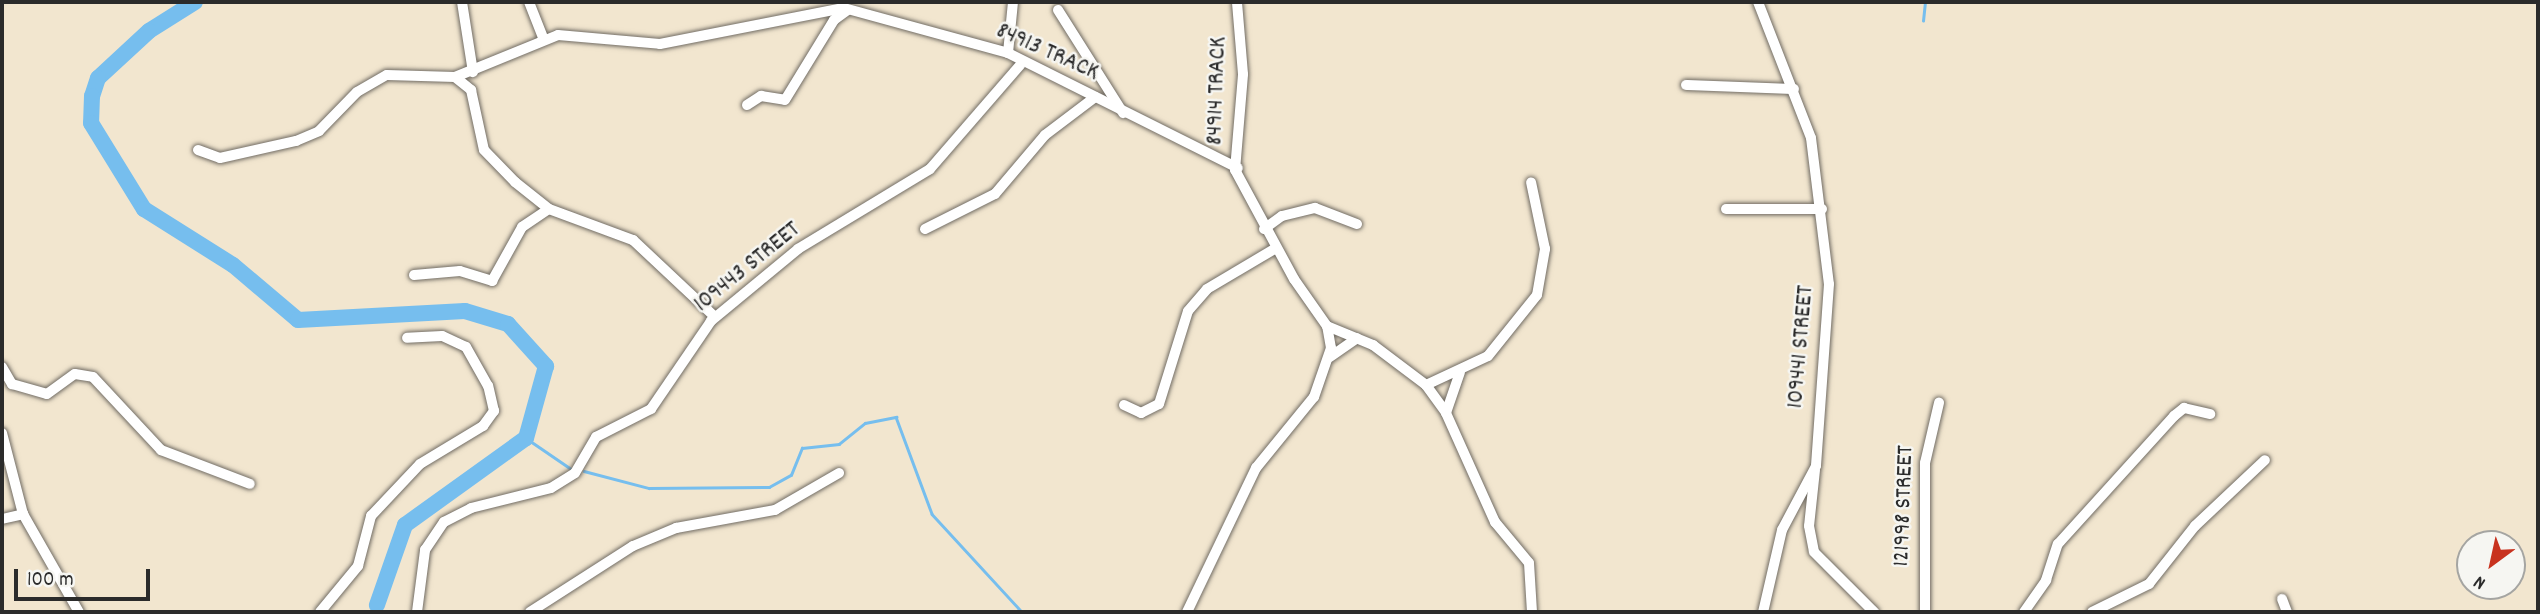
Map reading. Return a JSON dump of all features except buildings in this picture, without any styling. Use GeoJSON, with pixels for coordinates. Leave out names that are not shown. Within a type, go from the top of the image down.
{"type":"FeatureCollection","features":[{"type":"Feature","properties":{"kind":"street"},"geometry":{"type":"LineString","coordinates":[[462,2],[473,72]]}},
{"type":"Feature","properties":{"kind":"street"},"geometry":{"type":"LineString","coordinates":[[529,2],[544,40]]}},
{"type":"Feature","properties":{"kind":"street"},"geometry":{"type":"LineString","coordinates":[[1008,53],[1013,2]]}},
{"type":"Feature","properties":{"kind":"street","name":"84914 TRACK"},"geometry":{"type":"LineString","coordinates":[[1237,2],[1243,74],[1238,174]]}},
{"type":"Feature","properties":{"kind":"street","name":"109441 STREET"},"geometry":{"type":"LineString","coordinates":[[1758,2],[1811,138],[1822,209],[1829,310],[1816,466],[1782,530],[1763,612]]}},
{"type":"Feature","properties":{"kind":"street","name":"84913 TRACK"},"geometry":{"type":"LineString","coordinates":[[198,150],[220,158],[310,136],[357,92],[387,75],[455,77],[473,72],[544,40],[568,34],[660,44],[832,9],[860,12],[911,31],[1008,53],[1020,65],[1095,97],[1238,174]]}},
{"type":"Feature","properties":{"kind":"street"},"geometry":{"type":"LineString","coordinates":[[747,105],[761,96],[785,100],[834,20],[846,10],[860,12]]}},
{"type":"Feature","properties":{"kind":"street"},"geometry":{"type":"LineString","coordinates":[[1058,10],[1123,113]]}},
{"type":"Feature","properties":{"kind":"street","name":"109443 STREET"},"geometry":{"type":"LineString","coordinates":[[417,612],[422,560],[436,530],[462,511],[520,499],[568,479],[596,437],[651,409],[715,317],[798,249],[930,169],[1020,65]]}},
{"type":"Feature","properties":{"kind":"street"},"geometry":{"type":"LineString","coordinates":[[455,77],[471,90],[484,150],[549,209],[621,232],[715,317]]}},
{"type":"Feature","properties":{"kind":"street"},"geometry":{"type":"LineString","coordinates":[[1686,85],[1794,89]]}},
{"type":"Feature","properties":{"kind":"street"},"geometry":{"type":"LineString","coordinates":[[925,229],[995,194],[1045,135],[1095,97]]}},
{"type":"Feature","properties":{"kind":"street"},"geometry":{"type":"LineString","coordinates":[[1186,612],[1248,482],[1314,397],[1330,357],[1327,326],[1264,229],[1238,174]]}},
{"type":"Feature","properties":{"kind":"street"},"geometry":{"type":"LineString","coordinates":[[1426,385],[1460,372],[1494,350],[1541,287],[1543,224],[1531,182]]}},
{"type":"Feature","properties":{"kind":"street"},"geometry":{"type":"LineString","coordinates":[[1264,229],[1297,210],[1315,208],[1357,224]]}},
{"type":"Feature","properties":{"kind":"street"},"geometry":{"type":"LineString","coordinates":[[414,275],[460,271],[492,281],[522,227],[549,209]]}},
{"type":"Feature","properties":{"kind":"street"},"geometry":{"type":"LineString","coordinates":[[1726,209],[1822,209]]}},
{"type":"Feature","properties":{"kind":"street"},"geometry":{"type":"LineString","coordinates":[[1124,405],[1140,413],[1159,404],[1188,311],[1208,289],[1276,248]]}},
{"type":"Feature","properties":{"kind":"street"},"geometry":{"type":"LineString","coordinates":[[1327,326],[1357,338],[1426,385],[1446,414],[1487,508],[1529,563],[1532,612]]}},
{"type":"Feature","properties":{"kind":"street"},"geometry":{"type":"LineString","coordinates":[[320,612],[358,566],[371,516],[420,464],[483,426],[494,411],[488,386],[466,347],[442,336],[407,338]]}},
{"type":"Feature","properties":{"kind":"street"},"geometry":{"type":"LineString","coordinates":[[1330,357],[1357,338]]}},
{"type":"Feature","properties":{"kind":"street"},"geometry":{"type":"LineString","coordinates":[[2,367],[12,384],[47,394],[75,374],[93,377],[161,450],[250,484]]}},
{"type":"Feature","properties":{"kind":"street"},"geometry":{"type":"LineString","coordinates":[[1446,414],[1460,372]]}},
{"type":"Feature","properties":{"kind":"street","name":"121998 STREET"},"geometry":{"type":"LineString","coordinates":[[1925,612],[1925,463],[1939,403]]}},
{"type":"Feature","properties":{"kind":"street"},"geometry":{"type":"LineString","coordinates":[[2024,612],[2046,580],[2058,544],[2174,416],[2184,408],[2210,414]]}},
{"type":"Feature","properties":{"kind":"street"},"geometry":{"type":"LineString","coordinates":[[2,433],[23,514],[79,612]]}},
{"type":"Feature","properties":{"kind":"street"},"geometry":{"type":"LineString","coordinates":[[2092,612],[2149,584],[2195,526],[2265,460]]}},
{"type":"Feature","properties":{"kind":"street"},"geometry":{"type":"LineString","coordinates":[[1816,466],[1809,526],[1814,552],[1874,612]]}},
{"type":"Feature","properties":{"kind":"street"},"geometry":{"type":"LineString","coordinates":[[530,612],[633,546],[676,528],[775,510],[839,473]]}},
{"type":"Feature","properties":{"kind":"street"},"geometry":{"type":"LineString","coordinates":[[2,519],[23,514]]}},
{"type":"Feature","properties":{"kind":"street"},"geometry":{"type":"LineString","coordinates":[[2282,599],[2287,612]]}},
{"type":"Feature","properties":{"kind":"waterway"},"geometry":{"type":"LineString","coordinates":[[195,2],[149,31],[98,78],[92,96],[91,123],[144,209],[233,265],[298,320],[465,311],[508,324],[546,366],[526,438],[405,525],[377,605]]}},
{"type":"Feature","properties":{"kind":"waterway"},"geometry":{"type":"LineString","coordinates":[[1923,21],[1925,2]]}},
{"type":"Feature","properties":{"kind":"waterway"},"geometry":{"type":"LineString","coordinates":[[584,471],[649,488],[769,487],[791,475],[802,448],[839,444],[865,423],[896,417],[932,514],[1022,612]]}},
{"type":"Feature","properties":{"kind":"waterway"},"geometry":{"type":"LineString","coordinates":[[526,438],[574,471]]}}]}
